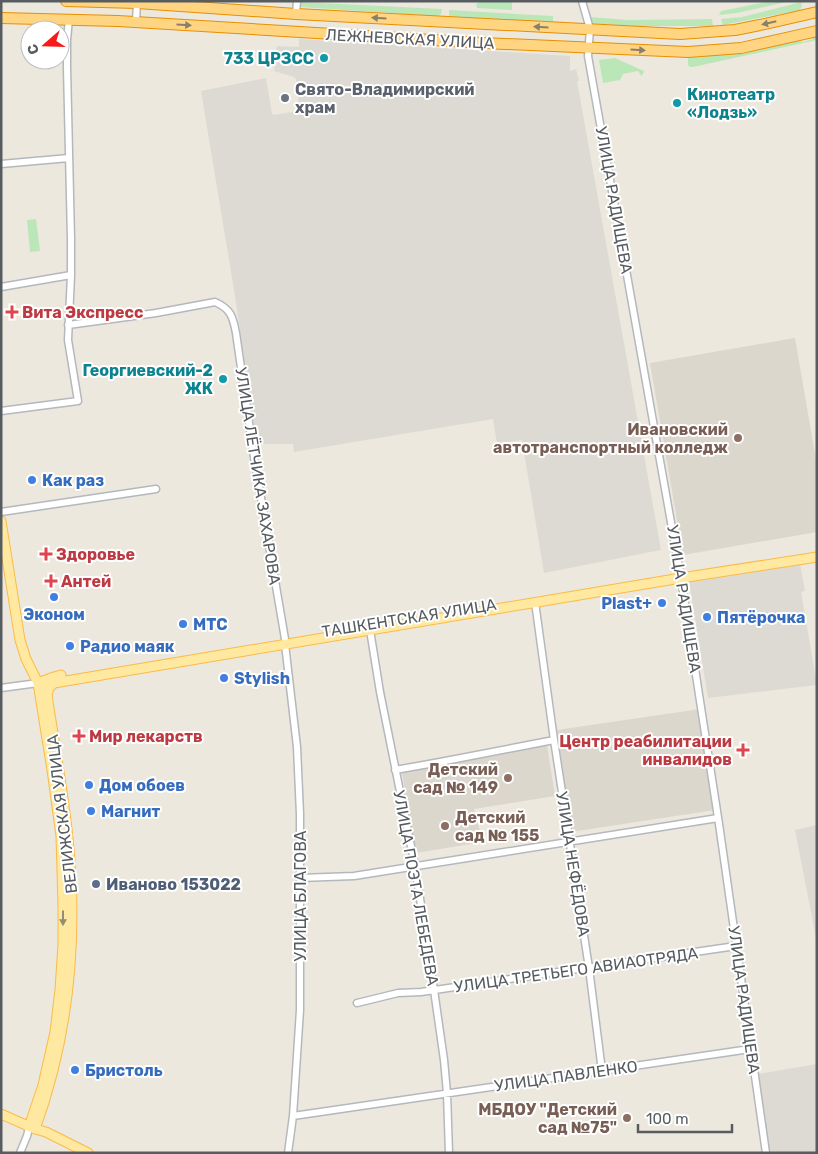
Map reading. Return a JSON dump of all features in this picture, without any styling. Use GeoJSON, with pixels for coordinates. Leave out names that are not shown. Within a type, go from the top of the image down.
{"type":"FeatureCollection","features":[{"type":"Feature","properties":{"kind":"highway","name":"ЛЕЖНЕВСКАЯ УЛИЦА"},"geometry":{"type":"LineString","coordinates":[[66,1],[138,2],[296,14],[680,34],[735,30],[817,12]]}},
{"type":"Feature","properties":{"kind":"highway","name":"ЛЕЖНЕВСКАЯ УЛИЦА"},"geometry":{"type":"LineString","coordinates":[[1,18],[69,20]]}},
{"type":"Feature","properties":{"kind":"highway","name":"ЛЕЖНЕВСКАЯ УЛИЦА"},"geometry":{"type":"LineString","coordinates":[[70,20],[688,52],[713,51],[756,45],[817,31]]}},
{"type":"Feature","properties":{"kind":"main road","name":"ВЕЛИЖСКАЯ УЛИЦА"},"geometry":{"type":"LineString","coordinates":[[1,521],[20,640],[26,659],[42,691],[59,766],[68,836],[72,904],[71,945],[62,1032],[48,1091],[32,1127]]}},
{"type":"Feature","properties":{"kind":"main road","name":"ТАШКЕНТСКАЯ УЛИЦА"},"geometry":{"type":"LineString","coordinates":[[42,691],[54,680],[817,552]]}},
{"type":"Feature","properties":{"kind":"main road","name":"ТАШКЕНТСКАЯ УЛИЦА"},"geometry":{"type":"LineString","coordinates":[[681,576],[817,557]]}},
{"type":"Feature","properties":{"kind":"main road"},"geometry":{"type":"LineString","coordinates":[[42,691],[49,688],[54,680]]}},
{"type":"Feature","properties":{"kind":"main road"},"geometry":{"type":"LineString","coordinates":[[1,1108],[32,1127]]}},
{"type":"Feature","properties":{"kind":"main road"},"geometry":{"type":"LineString","coordinates":[[1,1114],[46,1132],[88,1153]]}},
{"type":"Feature","properties":{"kind":"street"},"geometry":{"type":"LineString","coordinates":[[296,14],[297,1]]}},
{"type":"Feature","properties":{"kind":"street","name":"УЛИЦА РАДИЩЕВА"},"geometry":{"type":"LineString","coordinates":[[582,1],[590,29],[588,56],[681,576],[766,1153]]}},
{"type":"Feature","properties":{"kind":"street"},"geometry":{"type":"LineString","coordinates":[[136,22],[138,2]]}},
{"type":"Feature","properties":{"kind":"street"},"geometry":{"type":"LineString","coordinates":[[1,411],[78,401],[68,340],[71,275],[68,70]]}},
{"type":"Feature","properties":{"kind":"street"},"geometry":{"type":"LineString","coordinates":[[1,164],[69,158]]}},
{"type":"Feature","properties":{"kind":"street"},"geometry":{"type":"LineString","coordinates":[[1,286],[71,275]]}},
{"type":"Feature","properties":{"kind":"street","name":"УЛИЦА ЛЁТЧИКА ЗАХАРОВА"},"geometry":{"type":"LineString","coordinates":[[68,325],[156,313],[214,302],[224,306],[231,314],[236,333],[251,441],[285,641]]}},
{"type":"Feature","properties":{"kind":"street"},"geometry":{"type":"LineString","coordinates":[[1,512],[156,489]]}},
{"type":"Feature","properties":{"kind":"street","name":"УЛИЦА НЕФЁДОВА"},"geometry":{"type":"LineString","coordinates":[[535,600],[554,740],[589,968],[602,1071]]}},
{"type":"Feature","properties":{"kind":"street","name":"УЛИЦА ПОЭТА ЛЕБЕДЕВА"},"geometry":{"type":"LineString","coordinates":[[370,627],[380,692],[406,818],[434,990],[444,1060],[449,1153]]}},
{"type":"Feature","properties":{"kind":"street","name":"УЛИЦА БЛАГОВА"},"geometry":{"type":"LineString","coordinates":[[285,641],[297,747],[300,806],[300,1010],[293,1116],[288,1153]]}},
{"type":"Feature","properties":{"kind":"street","name":"ТАШКЕНТСКАЯ УЛИЦА"},"geometry":{"type":"LineString","coordinates":[[1,688],[42,691]]}},
{"type":"Feature","properties":{"kind":"street"},"geometry":{"type":"LineString","coordinates":[[395,770],[554,740]]}},
{"type":"Feature","properties":{"kind":"street"},"geometry":{"type":"LineString","coordinates":[[300,878],[354,876],[718,818]]}},
{"type":"Feature","properties":{"kind":"street","name":"УЛИЦА ТРЕТЬЕГО АВИАОТРЯДА"},"geometry":{"type":"LineString","coordinates":[[357,1003],[398,993],[421,992],[736,946]]}},
{"type":"Feature","properties":{"kind":"street","name":"УЛИЦА ПАВЛЕНКО"},"geometry":{"type":"LineString","coordinates":[[293,1116],[750,1049]]}},
{"type":"Feature","properties":{"kind":"street","name":"ВЕЛИЖСКАЯ УЛИЦА"},"geometry":{"type":"LineString","coordinates":[[20,1153],[32,1127]]}},
{"type":"Feature","properties":{"kind":"shaded area"},"geometry":{"type":"Polygon","coordinates":[[[299,39],[570,56],[570,71],[576,69],[579,81],[577,81],[661,550],[544,573],[522,440],[497,444],[493,419],[294,452],[293,444],[257,444],[201,91],[266,78],[272,114],[298,111],[296,79],[274,71],[277,46],[299,47],[299,39]]]}},
{"type":"Feature","properties":{"kind":"shaded area","name":"Ивановский автотранспортный колледж"},"geometry":{"type":"Polygon","coordinates":[[[795,338],[817,466],[817,532],[683,555],[650,363],[795,338]]]}},
{"type":"Feature","properties":{"kind":"shaded area"},"geometry":{"type":"Polygon","coordinates":[[[800,564],[805,591],[801,592],[817,685],[708,698],[689,581],[800,564]]]}},
{"type":"Feature","properties":{"kind":"shaded area"},"geometry":{"type":"Polygon","coordinates":[[[700,709],[715,810],[571,832],[557,730],[700,709]]]}},
{"type":"Feature","properties":{"kind":"shaded area"},"geometry":{"type":"Polygon","coordinates":[[[547,745],[555,796],[474,809],[483,842],[416,853],[402,773],[547,745]]]}},
{"type":"Feature","properties":{"kind":"shaded area"},"geometry":{"type":"Polygon","coordinates":[[[816,825],[817,833],[817,943],[795,830],[816,825]]]}},
{"type":"Feature","properties":{"kind":"shaded area"},"geometry":{"type":"Polygon","coordinates":[[[817,1064],[817,1153],[769,1153],[758,1074],[817,1064]]]}},
{"type":"Feature","properties":{"kind":"green space"},"geometry":{"type":"Polygon","coordinates":[[[482,1],[512,1],[512,10],[477,8],[476,4],[482,1]]]}},
{"type":"Feature","properties":{"kind":"green space"},"geometry":{"type":"Polygon","coordinates":[[[772,1],[791,1],[719,15],[721,11],[772,1]]]}},
{"type":"Feature","properties":{"kind":"green space"},"geometry":{"type":"Polygon","coordinates":[[[299,2],[442,9],[441,14],[438,16],[299,7],[299,2]]]}},
{"type":"Feature","properties":{"kind":"green space"},"geometry":{"type":"Polygon","coordinates":[[[801,2],[800,10],[723,25],[721,19],[742,17],[801,2]]]}},
{"type":"Feature","properties":{"kind":"green space"},"geometry":{"type":"Polygon","coordinates":[[[449,10],[553,16],[553,22],[450,17],[449,10]]]}},
{"type":"Feature","properties":{"kind":"green space"},"geometry":{"type":"Polygon","coordinates":[[[590,17],[628,20],[712,19],[713,26],[593,24],[590,17]]]}},
{"type":"Feature","properties":{"kind":"green space"},"geometry":{"type":"Polygon","coordinates":[[[817,35],[817,40],[693,67],[688,65],[688,56],[798,39],[802,42],[813,39],[812,36],[817,35]]]}},
{"type":"Feature","properties":{"kind":"green space"},"geometry":{"type":"Polygon","coordinates":[[[615,58],[644,71],[643,74],[641,76],[638,71],[623,74],[620,80],[603,83],[599,60],[615,58]]]}},
{"type":"Feature","properties":{"kind":"green space"},"geometry":{"type":"Polygon","coordinates":[[[36,219],[40,251],[30,252],[27,220],[36,219]]]}},
{"type":"Feature","properties":{"kind":"place","name":"733 ЦРЗСС"},"geometry":{"type":"Point","coordinates":[324,58]}},
{"type":"Feature","properties":{"kind":"place","name":"Свято-Владимирский храм"},"geometry":{"type":"Point","coordinates":[285,98]}},
{"type":"Feature","properties":{"kind":"place","name":"Кинотеатр «Лодзь»"},"geometry":{"type":"Point","coordinates":[677,103]}},
{"type":"Feature","properties":{"kind":"place","name":"Вита Экспресс"},"geometry":{"type":"Point","coordinates":[12,312]}},
{"type":"Feature","properties":{"kind":"place","name":"Георгиевский-2 ЖК"},"geometry":{"type":"Point","coordinates":[223,379]}},
{"type":"Feature","properties":{"kind":"place","name":"Ивановский автотранспортный колледж"},"geometry":{"type":"Point","coordinates":[738,438]}},
{"type":"Feature","properties":{"kind":"place","name":"Как раз"},"geometry":{"type":"Point","coordinates":[32,480]}},
{"type":"Feature","properties":{"kind":"place","name":"Здоровье"},"geometry":{"type":"Point","coordinates":[46,554]}},
{"type":"Feature","properties":{"kind":"place","name":"Антей"},"geometry":{"type":"Point","coordinates":[51,581]}},
{"type":"Feature","properties":{"kind":"place","name":"Эконом"},"geometry":{"type":"Point","coordinates":[54,597]}},
{"type":"Feature","properties":{"kind":"place","name":"Plast+"},"geometry":{"type":"Point","coordinates":[662,603]}},
{"type":"Feature","properties":{"kind":"place","name":"Пятёрочка"},"geometry":{"type":"Point","coordinates":[707,617]}},
{"type":"Feature","properties":{"kind":"place","name":"МТС"},"geometry":{"type":"Point","coordinates":[183,624]}},
{"type":"Feature","properties":{"kind":"place","name":"Радио маяк"},"geometry":{"type":"Point","coordinates":[70,646]}},
{"type":"Feature","properties":{"kind":"place","name":"Stylish"},"geometry":{"type":"Point","coordinates":[224,678]}},
{"type":"Feature","properties":{"kind":"place","name":"Мир лекарств"},"geometry":{"type":"Point","coordinates":[79,736]}},
{"type":"Feature","properties":{"kind":"place","name":"Центр реабилитации инвалидов"},"geometry":{"type":"Point","coordinates":[743,750]}},
{"type":"Feature","properties":{"kind":"place","name":"Детский сад № 149"},"geometry":{"type":"Point","coordinates":[508,778]}},
{"type":"Feature","properties":{"kind":"place","name":"Дом обоев"},"geometry":{"type":"Point","coordinates":[89,785]}},
{"type":"Feature","properties":{"kind":"place","name":"Магнит"},"geometry":{"type":"Point","coordinates":[91,811]}},
{"type":"Feature","properties":{"kind":"place","name":"Детский сад № 155"},"geometry":{"type":"Point","coordinates":[445,826]}},
{"type":"Feature","properties":{"kind":"place","name":"Иваново 153022"},"geometry":{"type":"Point","coordinates":[96,884]}},
{"type":"Feature","properties":{"kind":"place","name":"Бристоль"},"geometry":{"type":"Point","coordinates":[75,1070]}},
{"type":"Feature","properties":{"kind":"place","name":"МБДОУ \"Детский сад №75\""},"geometry":{"type":"Point","coordinates":[627,1118]}}]}
